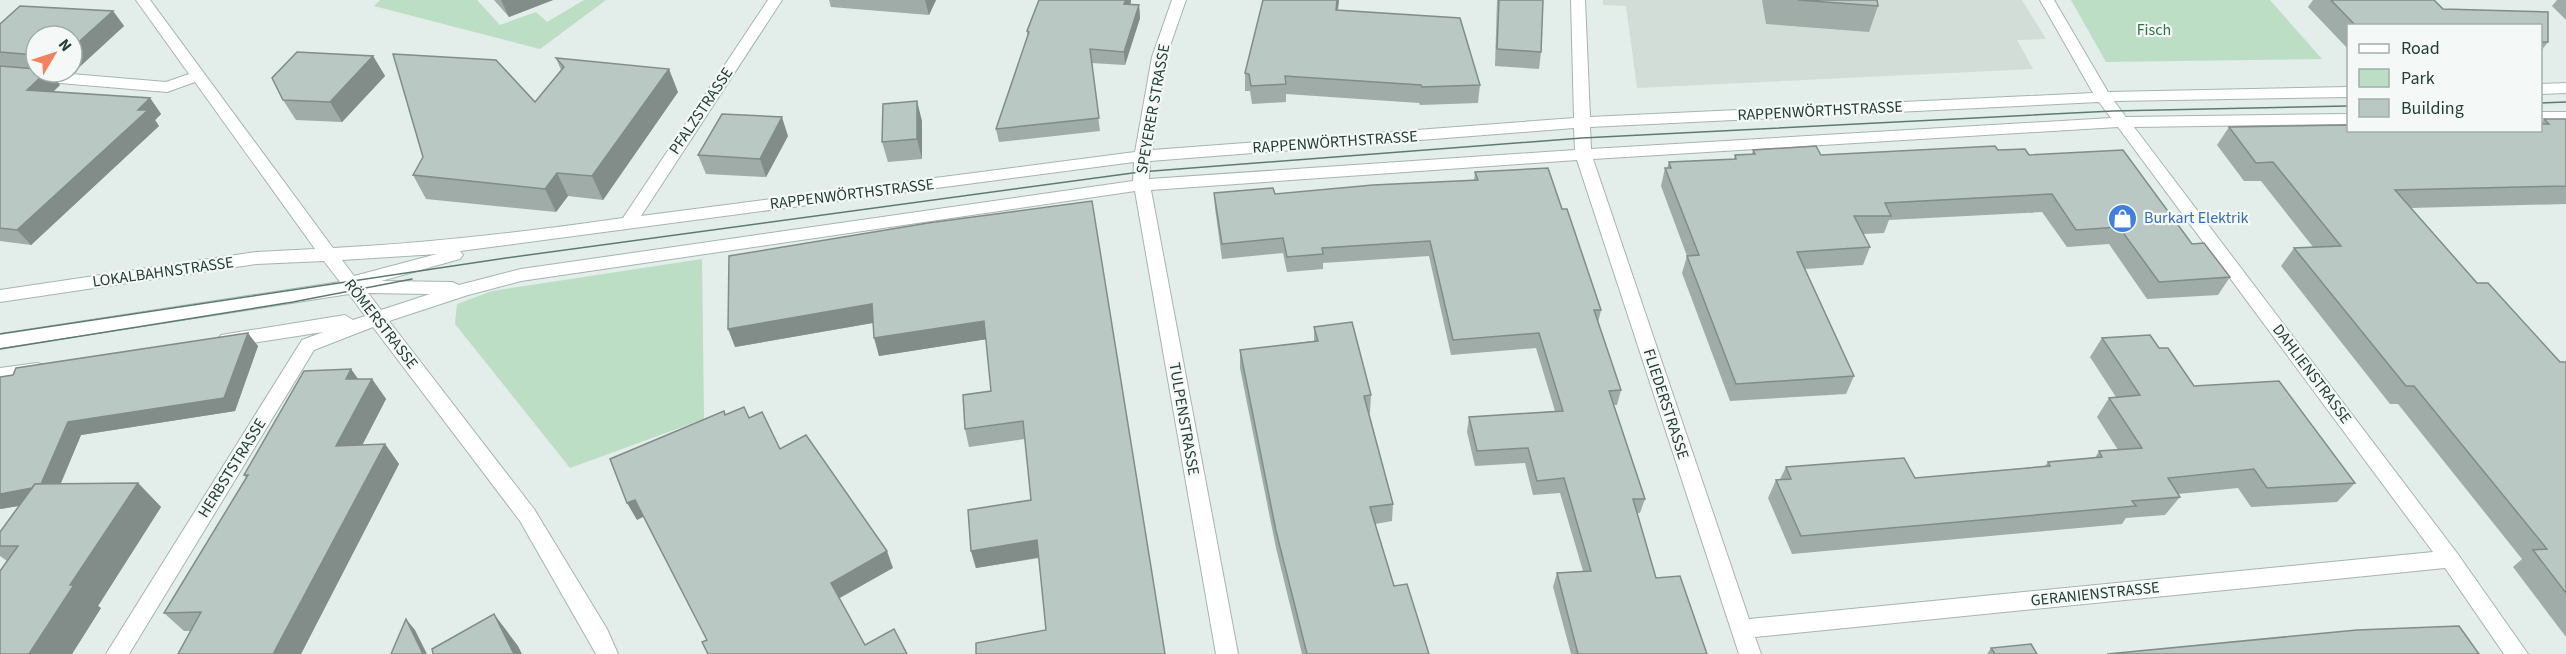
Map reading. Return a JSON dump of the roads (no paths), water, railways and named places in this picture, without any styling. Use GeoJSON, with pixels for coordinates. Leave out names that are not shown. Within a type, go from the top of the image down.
{"type":"FeatureCollection","features":[{"type":"Feature","properties":{"kind":"street","name":"RÖMERSTRASSE"},"geometry":{"type":"LineString","coordinates":[[143,0],[327,253],[527,515],[599,636],[607,654]]}},
{"type":"Feature","properties":{"kind":"street","name":"PFALZSTRASSE"},"geometry":{"type":"LineString","coordinates":[[628,223],[775,0]]}},
{"type":"Feature","properties":{"kind":"street","name":"SPEYERER STRASSE"},"geometry":{"type":"LineString","coordinates":[[1141,185],[1142,156],[1159,57],[1179,0]]}},
{"type":"Feature","properties":{"kind":"street","name":"FLIEDERSTRASSE"},"geometry":{"type":"LineString","coordinates":[[1578,0],[1583,153],[1750,654]]}},
{"type":"Feature","properties":{"kind":"street","name":"DAHLIENSTRASSE"},"geometry":{"type":"LineString","coordinates":[[2047,0],[2103,97],[2450,559],[2517,654]]}},
{"type":"Feature","properties":{"kind":"street"},"geometry":{"type":"LineString","coordinates":[[0,73],[167,87],[197,76]]}},
{"type":"Feature","properties":{"kind":"street"},"geometry":{"type":"LineString","coordinates":[[2542,89],[2566,88]]}},
{"type":"Feature","properties":{"kind":"street","name":"RAPPENWÖRTHSTRASSE"},"geometry":{"type":"LineString","coordinates":[[327,253],[415,250],[505,241],[1142,156],[1583,122],[2103,97],[2347,92]]}},
{"type":"Feature","properties":{"kind":"street"},"geometry":{"type":"LineString","coordinates":[[2542,117],[2566,117]]}},
{"type":"Feature","properties":{"kind":"street","name":"RAPPENWÖRTHSTRASSE"},"geometry":{"type":"LineString","coordinates":[[377,318],[465,289],[522,275],[1141,185],[1583,153],[2124,122],[2347,119]]}},
{"type":"Feature","properties":{"kind":"street","name":"TULPENSTRASSE"},"geometry":{"type":"LineString","coordinates":[[1141,185],[1227,654]]}},
{"type":"Feature","properties":{"kind":"street"},"geometry":{"type":"LineString","coordinates":[[0,341],[328,290],[505,241]]}},
{"type":"Feature","properties":{"kind":"street","name":"LOKALBAHNSTRASSE"},"geometry":{"type":"LineString","coordinates":[[0,296],[256,258],[327,253]]}},
{"type":"Feature","properties":{"kind":"street"},"geometry":{"type":"LineString","coordinates":[[352,285],[465,289]]}},
{"type":"Feature","properties":{"kind":"street"},"geometry":{"type":"LineString","coordinates":[[209,343],[377,318]]}},
{"type":"Feature","properties":{"kind":"street","name":"HERBSTSTRASSE"},"geometry":{"type":"LineString","coordinates":[[117,654],[308,345],[377,318]]}},
{"type":"Feature","properties":{"kind":"street"},"geometry":{"type":"LineString","coordinates":[[0,375],[58,366]]}},
{"type":"Feature","properties":{"kind":"street","name":"GERANIENSTRASSE"},"geometry":{"type":"LineString","coordinates":[[1740,628],[2450,559]]}},
{"type":"Feature","properties":{"kind":"tram line"},"geometry":{"type":"LineString","coordinates":[[2542,103],[2566,102]]}},
{"type":"Feature","properties":{"kind":"tram line"},"geometry":{"type":"LineString","coordinates":[[0,334],[506,258],[1140,172],[1582,138],[2113,111],[2347,106]]}},
{"type":"Feature","properties":{"kind":"tram line"},"geometry":{"type":"LineString","coordinates":[[0,349],[293,302],[412,279]]}},
{"type":"Feature","properties":{"kind":"place","name":"Burkart Elektrik"},"geometry":{"type":"Point","coordinates":[2123,218]}},
{"type":"Feature","properties":{"kind":"park label","name":"Fisch"},"geometry":{"type":"Point","coordinates":[2154,30]}}]}
